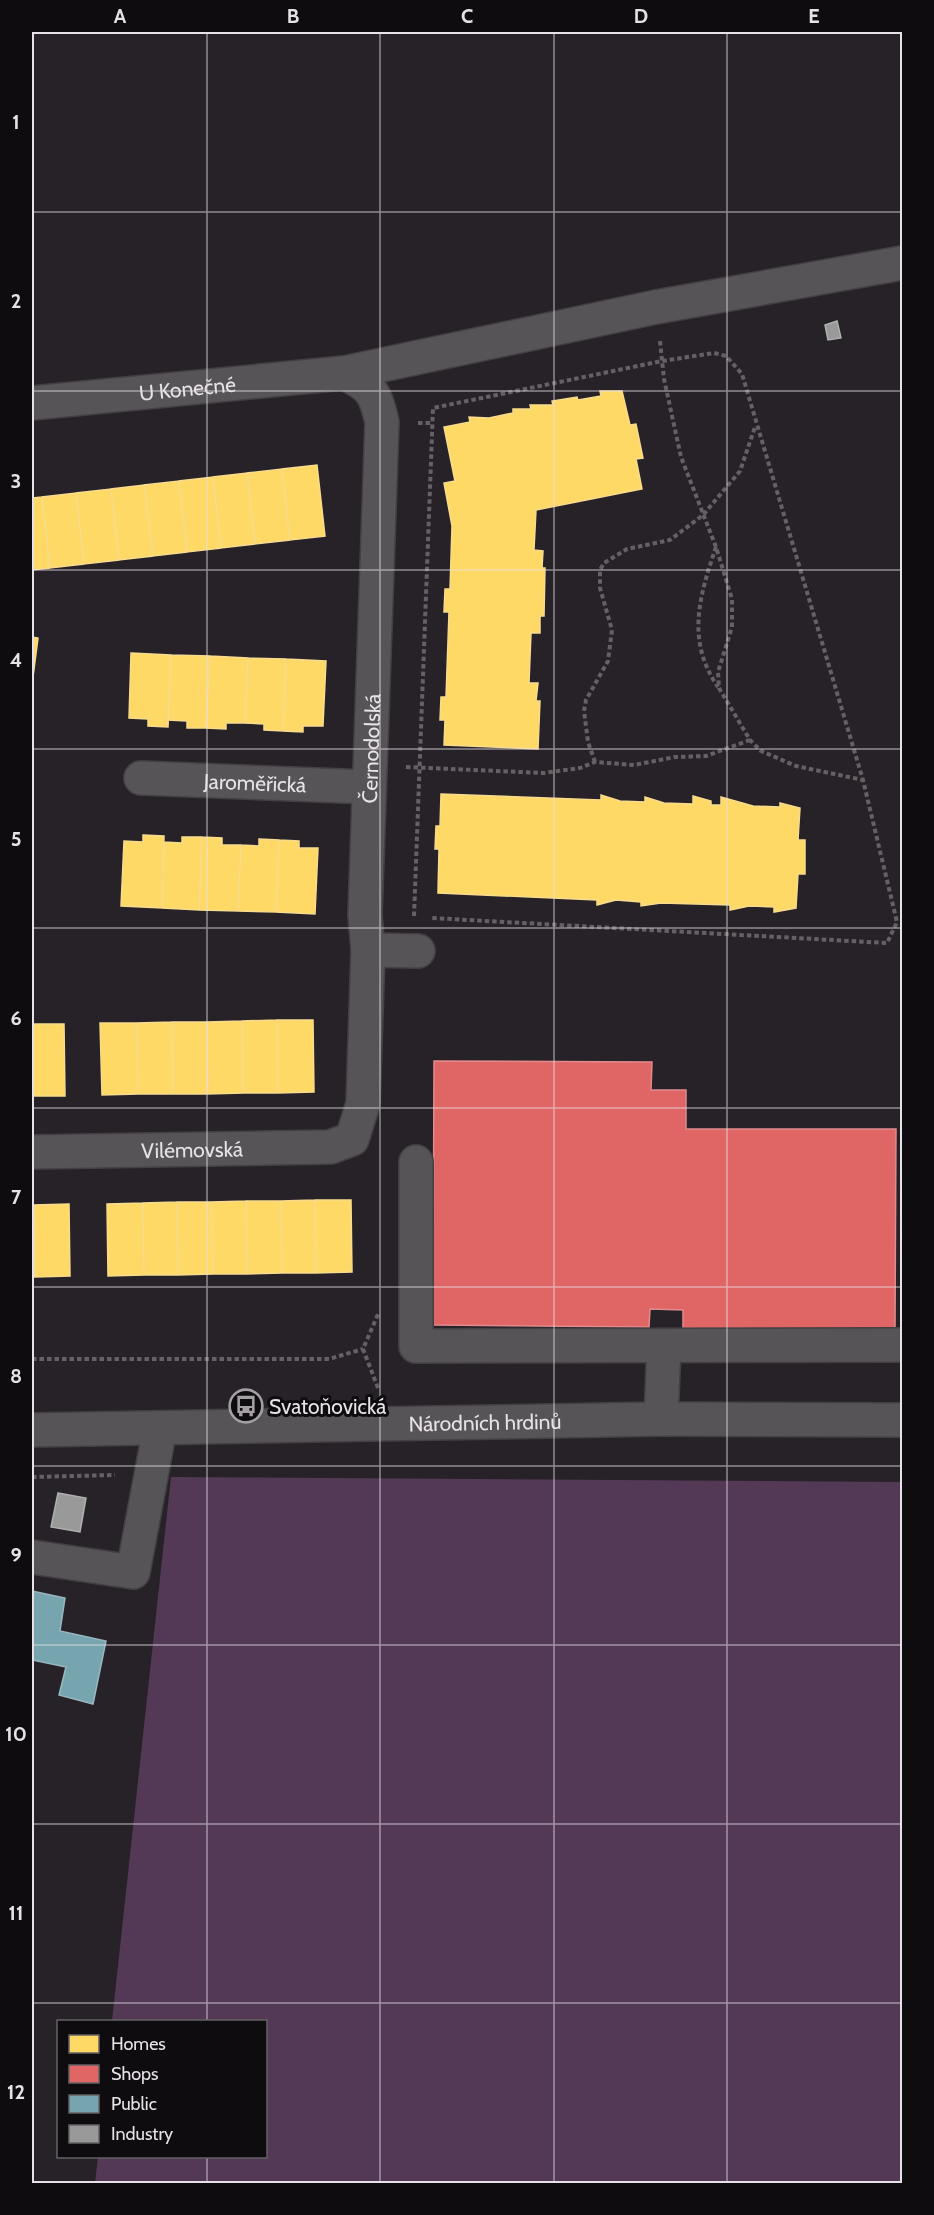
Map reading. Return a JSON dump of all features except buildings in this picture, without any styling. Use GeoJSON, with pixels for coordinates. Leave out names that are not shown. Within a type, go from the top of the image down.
{"type":"FeatureCollection","features":[{"type":"Feature","properties":{"kind":"street","name":"U Konečné"},"geometry":{"type":"LineString","coordinates":[[32,403],[344,373],[656,307],[903,263]]}},
{"type":"Feature","properties":{"kind":"street","name":"Černodolská"},"geometry":{"type":"LineString","coordinates":[[344,373],[364,383],[376,396],[382,423],[365,915],[368,950],[363,1104],[352,1139]]}},
{"type":"Feature","properties":{"kind":"street","name":"Jaroměřická"},"geometry":{"type":"LineString","coordinates":[[141,778],[369,777]]}},
{"type":"Feature","properties":{"kind":"street"},"geometry":{"type":"LineString","coordinates":[[368,950],[418,951]]}},
{"type":"Feature","properties":{"kind":"street","name":"Vilémovská"},"geometry":{"type":"LineString","coordinates":[[32,1152],[330,1147],[352,1139]]}},
{"type":"Feature","properties":{"kind":"street"},"geometry":{"type":"LineString","coordinates":[[416,1162],[416,1346],[903,1345]]}},
{"type":"Feature","properties":{"kind":"street"},"geometry":{"type":"LineString","coordinates":[[661,1419],[664,1346]]}},
{"type":"Feature","properties":{"kind":"street","name":"Národních hrdinů"},"geometry":{"type":"LineString","coordinates":[[32,1430],[661,1419],[903,1420]]}},
{"type":"Feature","properties":{"kind":"street"},"geometry":{"type":"LineString","coordinates":[[32,1557],[133,1572],[160,1428]]}},
{"type":"Feature","properties":{"kind":"path"},"geometry":{"type":"LineString","coordinates":[[656,307],[662,361],[681,457],[729,583],[732,627],[718,672],[719,688]]}},
{"type":"Feature","properties":{"kind":"path"},"geometry":{"type":"LineString","coordinates":[[365,915],[887,943],[897,922],[862,780],[742,374],[726,356],[714,353],[662,361],[433,408],[414,917]]}},
{"type":"Feature","properties":{"kind":"path"},"geometry":{"type":"LineString","coordinates":[[595,762],[588,742],[586,700],[608,661],[612,630],[600,588],[600,570],[604,563],[627,549],[670,540],[703,514],[741,471],[756,426]]}},
{"type":"Feature","properties":{"kind":"path"},"geometry":{"type":"LineString","coordinates":[[716,547],[705,579],[698,627],[701,658],[750,740],[761,751],[783,762],[862,780]]}},
{"type":"Feature","properties":{"kind":"path"},"geometry":{"type":"LineString","coordinates":[[369,777],[418,768],[543,773],[580,768],[595,762],[634,765],[675,757],[706,756],[750,740]]}},
{"type":"Feature","properties":{"kind":"path"},"geometry":{"type":"LineString","coordinates":[[380,1308],[363,1349],[381,1396]]}},
{"type":"Feature","properties":{"kind":"path"},"geometry":{"type":"LineString","coordinates":[[32,1359],[329,1359],[363,1349]]}},
{"type":"Feature","properties":{"kind":"path"},"geometry":{"type":"LineString","coordinates":[[32,1477],[151,1474]]}},
{"type":"Feature","properties":{"kind":"shaded area"},"geometry":{"type":"Polygon","coordinates":[[[171,1477],[902,1482],[902,2183],[95,2183],[98,2158],[267,2158],[267,2020],[112,2020],[171,1477]]]}},
{"type":"Feature","properties":{"kind":"place","name":"Svatoňovická"},"geometry":{"type":"Point","coordinates":[246,1406]}}]}
